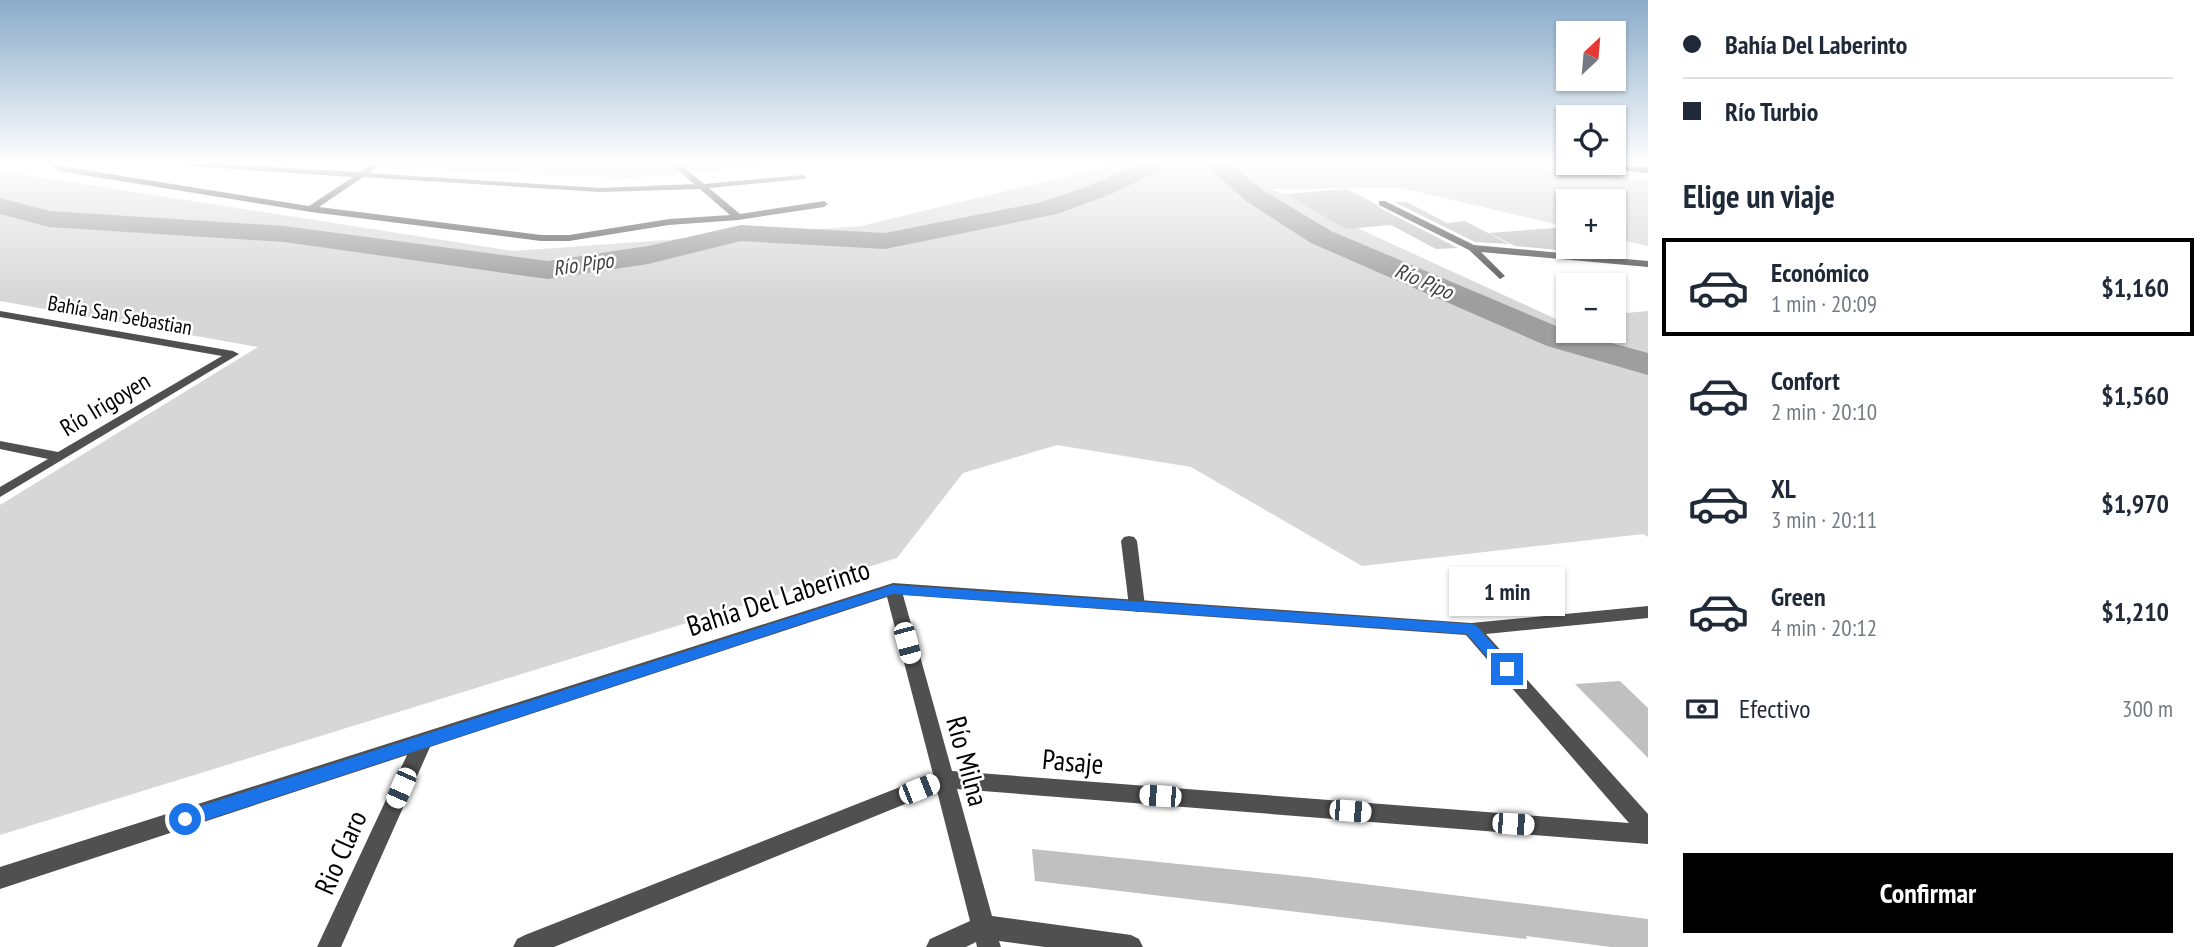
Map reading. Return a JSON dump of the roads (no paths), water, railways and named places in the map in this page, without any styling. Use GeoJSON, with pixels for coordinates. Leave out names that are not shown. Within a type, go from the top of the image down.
{"type":"FeatureCollection","features":[{"type":"Feature","properties":{"kind":"street"},"geometry":{"type":"LineString","coordinates":[[306,208],[541,238],[569,238],[668,222],[738,217],[796,208]]}},
{"type":"Feature","properties":{"kind":"street"},"geometry":{"type":"LineString","coordinates":[[728,208],[738,217]]}},
{"type":"Feature","properties":{"kind":"street"},"geometry":{"type":"LineString","coordinates":[[1392,208],[1472,248],[1500,276]]}},
{"type":"Feature","properties":{"kind":"street"},"geometry":{"type":"LineString","coordinates":[[1472,248],[1648,264]]}},
{"type":"Feature","properties":{"kind":"street","name":"Bahía San Sebastian"},"geometry":{"type":"LineString","coordinates":[[0,314],[233,354]]}},
{"type":"Feature","properties":{"kind":"street","name":"Río Irigoyen"},"geometry":{"type":"LineString","coordinates":[[0,493],[233,354]]}},
{"type":"Feature","properties":{"kind":"street"},"geometry":{"type":"LineString","coordinates":[[0,445],[61,457]]}},
{"type":"Feature","properties":{"kind":"street"},"geometry":{"type":"LineString","coordinates":[[1129,541],[1137,606]]}},
{"type":"Feature","properties":{"kind":"street","name":"Bahía Del Laberinto"},"geometry":{"type":"LineString","coordinates":[[0,878],[893,589],[1471,629],[1648,612]]}},
{"type":"Feature","properties":{"kind":"street","name":"Río Milna"},"geometry":{"type":"LineString","coordinates":[[893,589],[987,937]]}},
{"type":"Feature","properties":{"kind":"street"},"geometry":{"type":"LineString","coordinates":[[1471,629],[1648,831]]}},
{"type":"Feature","properties":{"kind":"street","name":"Rio Claro"},"geometry":{"type":"LineString","coordinates":[[329,947],[422,743]]}},
{"type":"Feature","properties":{"kind":"street","name":"Pasaje"},"geometry":{"type":"LineString","coordinates":[[524,947],[944,779],[1648,831]]}},
{"type":"Feature","properties":{"kind":"street"},"geometry":{"type":"LineString","coordinates":[[938,947],[987,937],[1131,947]]}},
{"type":"Feature","properties":{"kind":"waterway","name":"Río Pipo"},"geometry":{"type":"LineString","coordinates":[[8,208],[49,219],[284,234],[548,270],[648,255],[741,233],[885,241],[1050,208]]}},
{"type":"Feature","properties":{"kind":"waterway","name":"Río Pipo"},"geometry":{"type":"LineString","coordinates":[[1275,208],[1321,237],[1559,339],[1648,364]]}}]}
